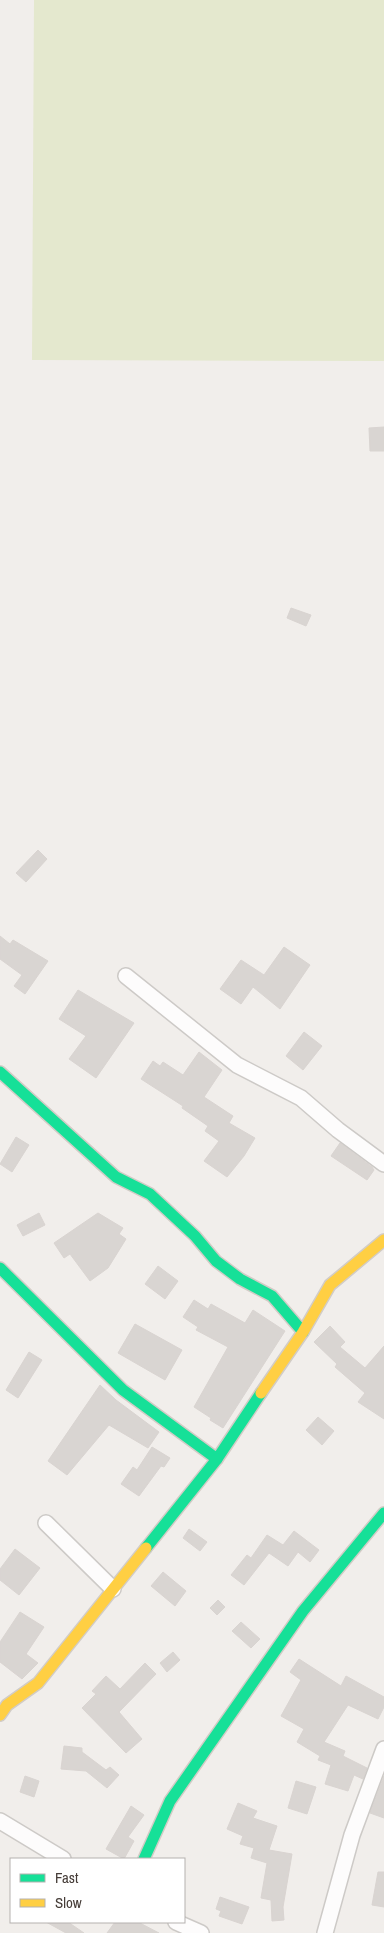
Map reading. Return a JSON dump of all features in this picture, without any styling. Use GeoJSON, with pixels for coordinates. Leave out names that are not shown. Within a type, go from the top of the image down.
{"type":"FeatureCollection","features":[{"type":"Feature","properties":{"kind":"street"},"geometry":{"type":"LineString","coordinates":[[126,976],[237,1065],[301,1098],[338,1130],[384,1164]]}},
{"type":"Feature","properties":{"kind":"street"},"geometry":{"type":"LineString","coordinates":[[0,1072],[116,1177],[150,1194],[195,1236],[216,1261],[240,1279],[272,1296],[303,1332]]}},
{"type":"Feature","properties":{"kind":"street"},"geometry":{"type":"LineString","coordinates":[[2,1706],[38,1683],[217,1459],[303,1332],[330,1285],[384,1240]]}},
{"type":"Feature","properties":{"kind":"street"},"geometry":{"type":"LineString","coordinates":[[0,1268],[123,1390],[217,1459]]}},
{"type":"Feature","properties":{"kind":"street"},"geometry":{"type":"LineString","coordinates":[[144,1858],[170,1801],[303,1611],[384,1513]]}},
{"type":"Feature","properties":{"kind":"street"},"geometry":{"type":"LineString","coordinates":[[46,1523],[113,1589]]}},
{"type":"Feature","properties":{"kind":"street"},"geometry":{"type":"LineString","coordinates":[[325,1933],[352,1835],[384,1749]]}},
{"type":"Feature","properties":{"kind":"street"},"geometry":{"type":"LineString","coordinates":[[0,1821],[61,1858]]}},
{"type":"Feature","properties":{"kind":"street"},"geometry":{"type":"LineString","coordinates":[[178,1923],[197,1932]]}},
{"type":"Feature","properties":{"kind":"green space"},"geometry":{"type":"Polygon","coordinates":[[[34,0],[384,0],[384,361],[32,360],[34,0]]]}},
{"type":"Feature","properties":{"kind":"building"},"geometry":{"type":"Polygon","coordinates":[[[384,427],[384,451],[370,451],[369,428],[384,427]]]}},
{"type":"Feature","properties":{"kind":"building"},"geometry":{"type":"Polygon","coordinates":[[[291,608],[311,615],[306,626],[287,618],[291,608]]]}},
{"type":"Feature","properties":{"kind":"building"},"geometry":{"type":"Polygon","coordinates":[[[38,850],[47,859],[26,882],[16,873],[38,850]]]}},
{"type":"Feature","properties":{"kind":"building"},"geometry":{"type":"Polygon","coordinates":[[[0,936],[10,944],[13,940],[48,961],[25,994],[14,986],[22,975],[0,959],[0,936]]]}},
{"type":"Feature","properties":{"kind":"building"},"geometry":{"type":"Polygon","coordinates":[[[284,947],[310,965],[280,1009],[253,987],[241,1004],[220,989],[241,960],[264,975],[284,947]]]}},
{"type":"Feature","properties":{"kind":"building"},"geometry":{"type":"Polygon","coordinates":[[[78,990],[134,1023],[96,1078],[69,1059],[86,1036],[59,1019],[78,990]]]}},
{"type":"Feature","properties":{"kind":"building"},"geometry":{"type":"Polygon","coordinates":[[[304,1032],[322,1046],[303,1070],[286,1056],[304,1032]]]}},
{"type":"Feature","properties":{"kind":"building"},"geometry":{"type":"Polygon","coordinates":[[[199,1052],[222,1070],[204,1097],[233,1116],[229,1123],[255,1138],[244,1156],[227,1177],[204,1161],[219,1141],[205,1131],[208,1126],[182,1108],[183,1106],[141,1079],[153,1061],[160,1066],[163,1062],[183,1075],[199,1052]]]}},
{"type":"Feature","properties":{"kind":"building"},"geometry":{"type":"Polygon","coordinates":[[[16,1137],[29,1145],[12,1172],[0,1164],[16,1137]]]}},
{"type":"Feature","properties":{"kind":"building"},"geometry":{"type":"Polygon","coordinates":[[[340,1143],[372,1167],[374,1170],[367,1180],[331,1156],[340,1143]]]}},
{"type":"Feature","properties":{"kind":"building"},"geometry":{"type":"Polygon","coordinates":[[[39,1213],[45,1225],[23,1236],[17,1225],[39,1213]]]}},
{"type":"Feature","properties":{"kind":"building"},"geometry":{"type":"Polygon","coordinates":[[[98,1213],[123,1228],[119,1234],[126,1239],[108,1268],[90,1281],[70,1254],[64,1258],[54,1243],[98,1213]]]}},
{"type":"Feature","properties":{"kind":"building"},"geometry":{"type":"Polygon","coordinates":[[[158,1266],[178,1281],[165,1299],[145,1284],[158,1266]]]}},
{"type":"Feature","properties":{"kind":"building"},"geometry":{"type":"Polygon","coordinates":[[[194,1300],[208,1309],[211,1304],[245,1323],[253,1310],[285,1331],[223,1428],[194,1407],[228,1347],[196,1330],[198,1327],[183,1317],[194,1300]]]}},
{"type":"Feature","properties":{"kind":"building"},"geometry":{"type":"Polygon","coordinates":[[[135,1324],[182,1350],[165,1380],[118,1353],[135,1324]]]}},
{"type":"Feature","properties":{"kind":"building"},"geometry":{"type":"Polygon","coordinates":[[[330,1326],[345,1342],[340,1347],[365,1368],[384,1346],[384,1419],[358,1402],[365,1393],[335,1367],[337,1364],[314,1342],[330,1326]]]}},
{"type":"Feature","properties":{"kind":"building"},"geometry":{"type":"Polygon","coordinates":[[[29,1352],[42,1360],[18,1398],[6,1390],[29,1352]]]}},
{"type":"Feature","properties":{"kind":"building"},"geometry":{"type":"Polygon","coordinates":[[[100,1385],[116,1400],[159,1432],[148,1448],[109,1425],[67,1475],[48,1461],[100,1385]]]}},
{"type":"Feature","properties":{"kind":"building"},"geometry":{"type":"Polygon","coordinates":[[[318,1417],[334,1431],[322,1445],[306,1430],[318,1417]]]}},
{"type":"Feature","properties":{"kind":"building"},"geometry":{"type":"Polygon","coordinates":[[[152,1447],[170,1458],[164,1467],[161,1466],[139,1496],[121,1484],[133,1467],[137,1470],[152,1447]]]}},
{"type":"Feature","properties":{"kind":"building"},"geometry":{"type":"Polygon","coordinates":[[[189,1529],[207,1542],[200,1551],[183,1538],[189,1529]]]}},
{"type":"Feature","properties":{"kind":"building"},"geometry":{"type":"Polygon","coordinates":[[[294,1531],[319,1550],[310,1562],[298,1552],[288,1566],[269,1553],[244,1585],[231,1575],[247,1555],[251,1558],[267,1535],[283,1545],[294,1531]]]}},
{"type":"Feature","properties":{"kind":"building"},"geometry":{"type":"Polygon","coordinates":[[[15,1549],[40,1568],[19,1595],[0,1580],[0,1569],[15,1549]]]}},
{"type":"Feature","properties":{"kind":"building"},"geometry":{"type":"Polygon","coordinates":[[[163,1572],[186,1591],[175,1606],[151,1586],[163,1572]]]}},
{"type":"Feature","properties":{"kind":"building"},"geometry":{"type":"Polygon","coordinates":[[[218,1600],[225,1607],[217,1615],[210,1608],[218,1600]]]}},
{"type":"Feature","properties":{"kind":"building"},"geometry":{"type":"Polygon","coordinates":[[[20,1612],[44,1627],[26,1654],[38,1663],[22,1679],[0,1662],[0,1642],[20,1612]]]}},
{"type":"Feature","properties":{"kind":"building"},"geometry":{"type":"Polygon","coordinates":[[[241,1622],[260,1639],[251,1648],[232,1631],[241,1622]]]}},
{"type":"Feature","properties":{"kind":"building"},"geometry":{"type":"Polygon","coordinates":[[[173,1652],[180,1660],[167,1672],[160,1663],[173,1652]]]}},
{"type":"Feature","properties":{"kind":"building"},"geometry":{"type":"Polygon","coordinates":[[[299,1659],[341,1686],[346,1676],[384,1697],[384,1707],[378,1719],[348,1705],[324,1742],[345,1751],[343,1756],[367,1768],[363,1779],[354,1775],[348,1791],[325,1784],[331,1765],[318,1760],[320,1756],[297,1742],[304,1729],[281,1716],[301,1680],[290,1672],[299,1659]]]}},
{"type":"Feature","properties":{"kind":"building"},"geometry":{"type":"Polygon","coordinates":[[[145,1663],[156,1674],[119,1712],[142,1739],[126,1753],[82,1708],[96,1694],[92,1691],[106,1676],[120,1689],[145,1663]]]}},
{"type":"Feature","properties":{"kind":"building"},"geometry":{"type":"Polygon","coordinates":[[[64,1746],[82,1748],[82,1752],[106,1770],[110,1767],[119,1775],[107,1788],[86,1771],[61,1769],[64,1746]]]}},
{"type":"Feature","properties":{"kind":"building"},"geometry":{"type":"Polygon","coordinates":[[[25,1776],[39,1781],[34,1797],[20,1792],[25,1776]]]}},
{"type":"Feature","properties":{"kind":"building"},"geometry":{"type":"Polygon","coordinates":[[[384,1776],[384,1818],[370,1813],[384,1776]]]}},
{"type":"Feature","properties":{"kind":"building"},"geometry":{"type":"Polygon","coordinates":[[[296,1781],[316,1787],[307,1814],[288,1808],[296,1781]]]}},
{"type":"Feature","properties":{"kind":"building"},"geometry":{"type":"Polygon","coordinates":[[[238,1803],[257,1811],[253,1818],[277,1826],[269,1850],[292,1854],[283,1907],[284,1920],[272,1921],[271,1900],[261,1898],[267,1863],[251,1858],[254,1848],[240,1844],[243,1836],[227,1829],[238,1803]]]}},
{"type":"Feature","properties":{"kind":"building"},"geometry":{"type":"Polygon","coordinates":[[[131,1806],[144,1815],[128,1837],[134,1841],[125,1858],[106,1849],[131,1806]]]}},
{"type":"Feature","properties":{"kind":"building"},"geometry":{"type":"Polygon","coordinates":[[[378,1872],[384,1872],[384,1907],[372,1905],[378,1872]]]}},
{"type":"Feature","properties":{"kind":"building"},"geometry":{"type":"Polygon","coordinates":[[[220,1897],[249,1907],[242,1924],[219,1916],[221,1911],[216,1909],[220,1897]]]}},
{"type":"Feature","properties":{"kind":"building"},"geometry":{"type":"Polygon","coordinates":[[[48,1923],[69,1923],[84,1933],[66,1933],[48,1923]]]}},
{"type":"Feature","properties":{"kind":"building"},"geometry":{"type":"Polygon","coordinates":[[[114,1923],[140,1923],[159,1933],[107,1933],[114,1923]]]}},
{"type":"Feature","properties":{"kind":"traffic: fast"},"geometry":{"type":"LineString","coordinates":[[0,1072],[116,1177],[150,1194],[195,1236],[216,1261],[240,1279],[272,1296],[303,1332]]}},
{"type":"Feature","properties":{"kind":"traffic: fast"},"geometry":{"type":"LineString","coordinates":[[0,1268],[123,1390],[217,1459],[261,1393]]}},
{"type":"Feature","properties":{"kind":"traffic: fast"},"geometry":{"type":"LineString","coordinates":[[146,1548],[217,1459]]}},
{"type":"Feature","properties":{"kind":"traffic: fast"},"geometry":{"type":"LineString","coordinates":[[144,1858],[170,1801],[303,1611],[384,1513]]}},
{"type":"Feature","properties":{"kind":"traffic: slow"},"geometry":{"type":"LineString","coordinates":[[261,1393],[303,1332],[330,1285],[384,1240]]}},
{"type":"Feature","properties":{"kind":"traffic: slow"},"geometry":{"type":"LineString","coordinates":[[0,1715],[7,1705],[38,1683],[146,1548]]}}]}
